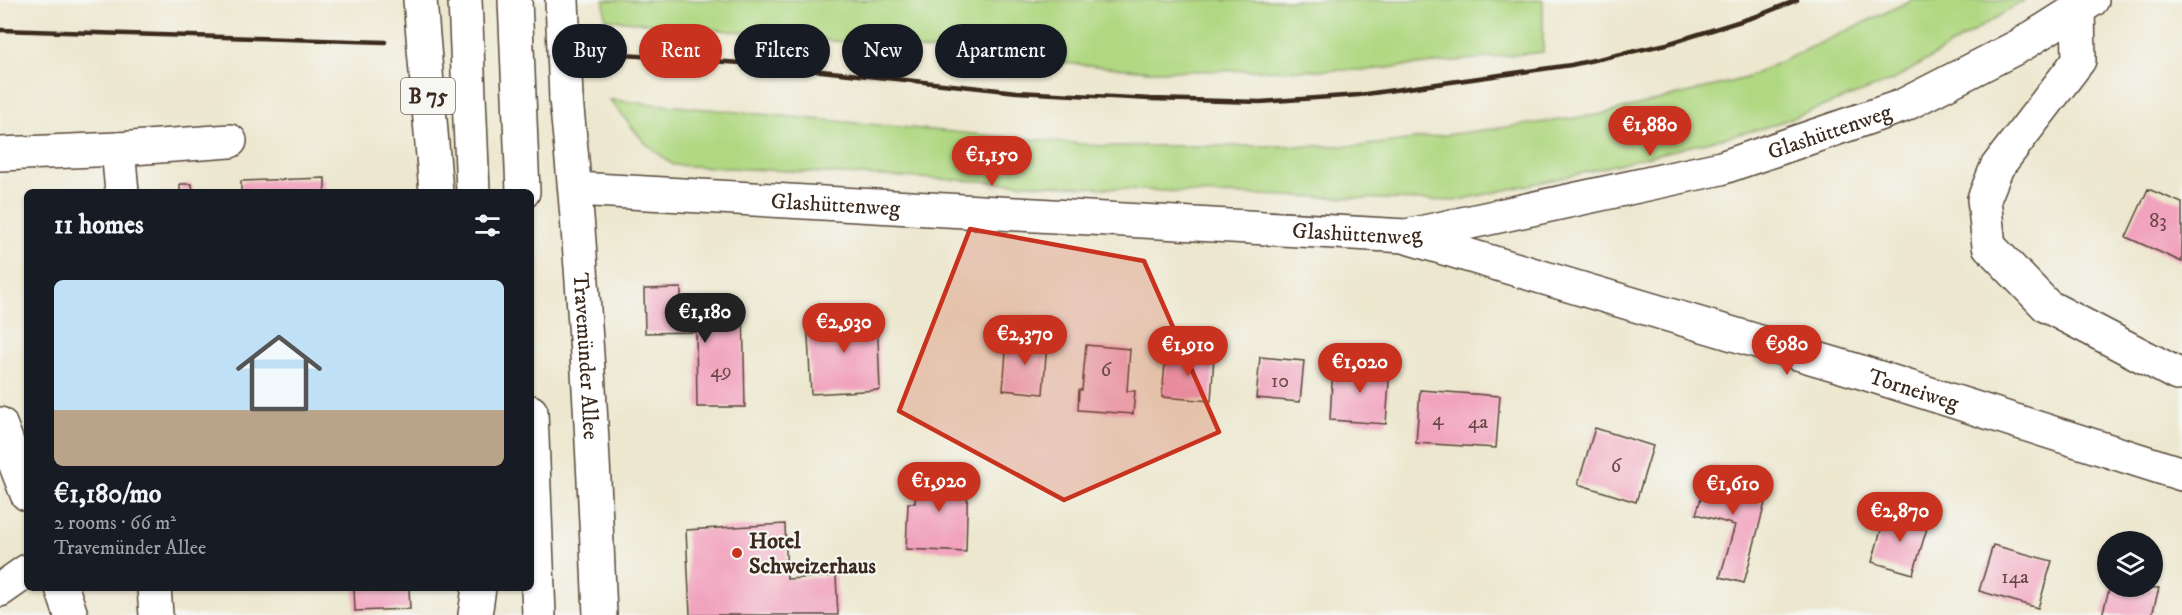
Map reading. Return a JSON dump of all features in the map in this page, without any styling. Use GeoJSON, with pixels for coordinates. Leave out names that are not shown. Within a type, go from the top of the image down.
{"type":"FeatureCollection","features":[{"type":"Feature","properties":{"kind":"main road","name":"B 75"},"geometry":{"type":"LineString","coordinates":[[420,0],[436,189]]}},
{"type":"Feature","properties":{"kind":"main road"},"geometry":{"type":"LineString","coordinates":[[465,0],[473,189]]}},
{"type":"Feature","properties":{"kind":"main road"},"geometry":{"type":"LineString","coordinates":[[515,0],[523,189]]}},
{"type":"Feature","properties":{"kind":"main road","name":"Travemünder Allee"},"geometry":{"type":"LineString","coordinates":[[562,0],[566,99],[576,189],[592,410],[600,615]]}},
{"type":"Feature","properties":{"kind":"main road"},"geometry":{"type":"LineString","coordinates":[[2085,4],[2079,60],[1997,167],[1984,200],[1989,246],[2047,306],[2177,374]]}},
{"type":"Feature","properties":{"kind":"main road","name":"Glashüttenweg"},"geometry":{"type":"LineString","coordinates":[[576,189],[1406,236],[1721,168],[1902,106],[2021,45],[2085,4]]}},
{"type":"Feature","properties":{"kind":"main road"},"geometry":{"type":"LineString","coordinates":[[0,154],[230,141]]}},
{"type":"Feature","properties":{"kind":"main road"},"geometry":{"type":"LineString","coordinates":[[118,149],[122,189]]}},
{"type":"Feature","properties":{"kind":"main road","name":"Torneiweg"},"geometry":{"type":"LineString","coordinates":[[1406,236],[1858,371],[2182,474]]}},
{"type":"Feature","properties":{"kind":"main road"},"geometry":{"type":"LineString","coordinates":[[0,424],[24,486]]}},
{"type":"Feature","properties":{"kind":"main road"},"geometry":{"type":"LineString","coordinates":[[534,488],[539,615]]}},
{"type":"Feature","properties":{"kind":"main road"},"geometry":{"type":"LineString","coordinates":[[0,590],[24,573]]}},
{"type":"Feature","properties":{"kind":"main road"},"geometry":{"type":"LineString","coordinates":[[63,591],[71,615]]}},
{"type":"Feature","properties":{"kind":"main road"},"geometry":{"type":"LineString","coordinates":[[154,591],[156,615]]}},
{"type":"Feature","properties":{"kind":"main road"},"geometry":{"type":"LineString","coordinates":[[475,615],[479,591]]}},
{"type":"Feature","properties":{"kind":"main road"},"geometry":{"type":"LineString","coordinates":[[489,591],[490,615]]}},
{"type":"Feature","properties":{"kind":"highlighted area"},"geometry":{"type":"Polygon","coordinates":[[[970,229],[1144,261],[1219,432],[1064,500],[899,411],[970,229]]]}},
{"type":"Feature","properties":{"kind":"green space"},"geometry":{"type":"Polygon","coordinates":[[[604,0],[1543,0],[1543,52],[1367,70],[1149,71],[1067,63],[1067,24],[935,24],[935,51],[923,49],[923,24],[842,24],[842,42],[830,41],[830,24],[734,24],[734,31],[722,30],[722,24],[657,24],[605,19],[604,0]]]}},
{"type":"Feature","properties":{"kind":"green space"},"geometry":{"type":"Polygon","coordinates":[[[1912,0],[2025,0],[1894,80],[1767,127],[1566,177],[1454,201],[1218,194],[673,165],[644,142],[610,100],[1103,146],[1361,146],[1598,115],[1746,78],[1912,0]]]}},
{"type":"Feature","properties":{"kind":"building"},"geometry":{"type":"Polygon","coordinates":[[[325,178],[325,189],[241,189],[241,181],[325,178]]]}},
{"type":"Feature","properties":{"kind":"building"},"geometry":{"type":"Polygon","coordinates":[[[180,184],[192,184],[193,189],[180,189],[180,184]]]}},
{"type":"Feature","properties":{"kind":"building"},"geometry":{"type":"Polygon","coordinates":[[[2148,189],[2182,203],[2182,262],[2126,237],[2148,189]]]}},
{"type":"Feature","properties":{"kind":"building"},"geometry":{"type":"Polygon","coordinates":[[[681,288],[681,311],[696,311],[696,308],[743,307],[745,407],[697,407],[696,332],[645,333],[644,289],[681,288]]]}},
{"type":"Feature","properties":{"kind":"building"},"geometry":{"type":"Polygon","coordinates":[[[877,314],[880,390],[811,394],[807,318],[877,314]]]}},
{"type":"Feature","properties":{"kind":"building"},"geometry":{"type":"Polygon","coordinates":[[[1007,339],[1047,342],[1043,394],[1003,390],[1007,339]]]}},
{"type":"Feature","properties":{"kind":"building"},"geometry":{"type":"Polygon","coordinates":[[[1086,345],[1130,349],[1127,391],[1135,391],[1133,414],[1078,410],[1086,345]]]}},
{"type":"Feature","properties":{"kind":"building"},"geometry":{"type":"Polygon","coordinates":[[[1166,352],[1214,356],[1211,401],[1162,397],[1166,352]]]}},
{"type":"Feature","properties":{"kind":"building"},"geometry":{"type":"Polygon","coordinates":[[[1260,357],[1304,361],[1300,402],[1256,398],[1260,357]]]}},
{"type":"Feature","properties":{"kind":"building"},"geometry":{"type":"Polygon","coordinates":[[[1333,364],[1390,368],[1386,424],[1330,420],[1333,364]]]}},
{"type":"Feature","properties":{"kind":"building"},"geometry":{"type":"Polygon","coordinates":[[[1420,390],[1500,396],[1496,448],[1416,443],[1420,390]]]}},
{"type":"Feature","properties":{"kind":"building"},"geometry":{"type":"Polygon","coordinates":[[[1595,428],[1653,446],[1636,502],[1578,484],[1595,428]]]}},
{"type":"Feature","properties":{"kind":"building"},"geometry":{"type":"Polygon","coordinates":[[[1712,464],[1754,477],[1748,498],[1765,503],[1744,583],[1720,577],[1735,525],[1696,514],[1712,464]]]}},
{"type":"Feature","properties":{"kind":"building"},"geometry":{"type":"Polygon","coordinates":[[[917,471],[968,474],[966,552],[906,549],[908,503],[915,503],[917,471]]]}},
{"type":"Feature","properties":{"kind":"building"},"geometry":{"type":"Polygon","coordinates":[[[1886,512],[1928,525],[1913,574],[1872,562],[1886,512]]]}},
{"type":"Feature","properties":{"kind":"building","name":"Hotel Schweizerhaus"},"geometry":{"type":"Polygon","coordinates":[[[785,524],[787,579],[836,576],[838,615],[690,615],[686,530],[785,524]]]}},
{"type":"Feature","properties":{"kind":"building"},"geometry":{"type":"Polygon","coordinates":[[[1993,545],[2052,561],[2038,608],[1979,591],[1993,545]]]}},
{"type":"Feature","properties":{"kind":"building"},"geometry":{"type":"Polygon","coordinates":[[[354,591],[409,591],[410,609],[355,611],[354,591]]]}},
{"type":"Feature","properties":{"kind":"building"},"geometry":{"type":"Polygon","coordinates":[[[2107,597],[2157,597],[2152,615],[2102,615],[2107,597]]]}},
{"type":"Feature","properties":{"kind":"railway"},"geometry":{"type":"LineString","coordinates":[[627,55],[756,64],[1017,92],[1260,102],[1359,95],[1571,65],[1667,44],[1757,16],[1797,0]]}},
{"type":"Feature","properties":{"kind":"railway"},"geometry":{"type":"LineString","coordinates":[[0,30],[385,42]]}},
{"type":"Feature","properties":{"kind":"place","name":"Hotel Schweizerhaus"},"geometry":{"type":"Point","coordinates":[737,553]}}]}
